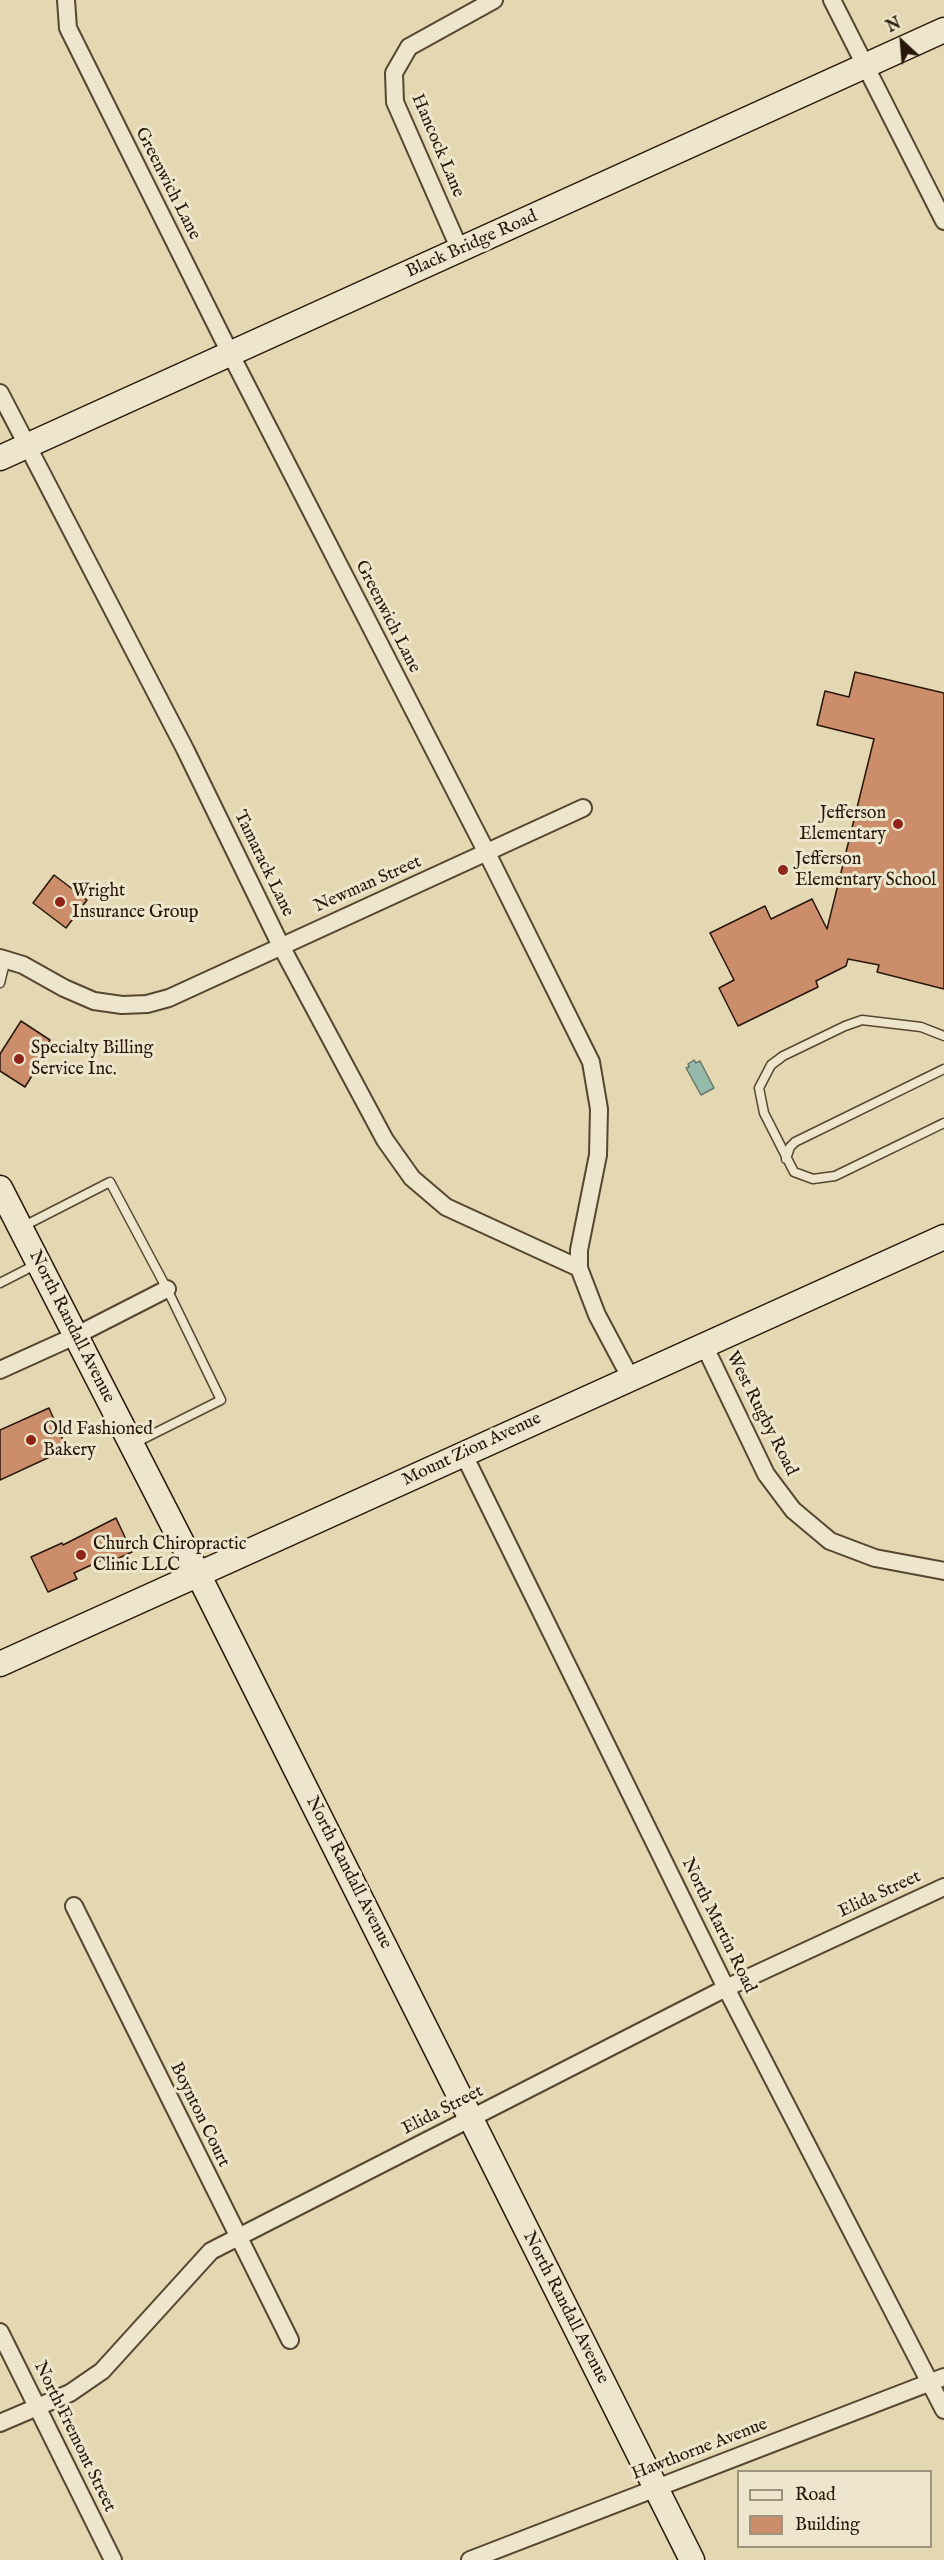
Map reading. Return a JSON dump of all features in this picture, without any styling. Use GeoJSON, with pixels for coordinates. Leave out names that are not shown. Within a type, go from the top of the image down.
{"type":"FeatureCollection","features":[{"type":"Feature","properties":{"kind":"street","name":"Greenwich Lane"},"geometry":{"type":"LineString","coordinates":[[66,0],[68,28],[231,355],[487,853],[591,1062],[599,1108],[598,1155],[579,1250],[579,1268]]}},
{"type":"Feature","properties":{"kind":"street","name":"Hancock Lane"},"geometry":{"type":"LineString","coordinates":[[460,250],[395,102],[394,73],[409,47],[494,0]]}},
{"type":"Feature","properties":{"kind":"street"},"geometry":{"type":"LineString","coordinates":[[832,0],[944,221]]}},
{"type":"Feature","properties":{"kind":"street","name":"Black Bridge Road"},"geometry":{"type":"LineString","coordinates":[[0,458],[944,30]]}},
{"type":"Feature","properties":{"kind":"street","name":"Tamarack Lane"},"geometry":{"type":"LineString","coordinates":[[0,393],[185,749],[281,946],[385,1140],[412,1178],[446,1207],[579,1268]]}},
{"type":"Feature","properties":{"kind":"street","name":"Newman Street"},"geometry":{"type":"LineString","coordinates":[[3,959],[23,965],[64,988],[94,1001],[122,1005],[147,1004],[169,998],[583,808]]}},
{"type":"Feature","properties":{"kind":"street","name":"North Randall Avenue"},"geometry":{"type":"LineString","coordinates":[[0,1188],[198,1574],[692,2560]]}},
{"type":"Feature","properties":{"kind":"street","name":"Mount Zion Avenue"},"geometry":{"type":"LineString","coordinates":[[0,1664],[464,1455],[630,1377],[944,1237]]}},
{"type":"Feature","properties":{"kind":"street"},"geometry":{"type":"LineString","coordinates":[[579,1268],[597,1315],[630,1377]]}},
{"type":"Feature","properties":{"kind":"street"},"geometry":{"type":"LineString","coordinates":[[0,1370],[75,1336],[167,1289]]}},
{"type":"Feature","properties":{"kind":"street","name":"West Rugby Road"},"geometry":{"type":"LineString","coordinates":[[704,1345],[766,1474],[793,1510],[830,1541],[874,1558],[944,1571]]}},
{"type":"Feature","properties":{"kind":"street","name":"North Martin Road"},"geometry":{"type":"LineString","coordinates":[[464,1455],[726,1988],[937,2380],[944,2410]]}},
{"type":"Feature","properties":{"kind":"street","name":"Elida Street"},"geometry":{"type":"LineString","coordinates":[[0,2423],[70,2393],[102,2371],[211,2251],[726,1988],[944,1887]]}},
{"type":"Feature","properties":{"kind":"street","name":"Boynton Court"},"geometry":{"type":"LineString","coordinates":[[74,1906],[290,2340]]}},
{"type":"Feature","properties":{"kind":"street","name":"North Fremont Street"},"geometry":{"type":"LineString","coordinates":[[0,2332],[113,2560]]}},
{"type":"Feature","properties":{"kind":"street","name":"Hawthorne Avenue"},"geometry":{"type":"LineString","coordinates":[[470,2560],[937,2380]]}},
{"type":"Feature","properties":{"kind":"lane"},"geometry":{"type":"LineString","coordinates":[[0,983],[3,959]]}},
{"type":"Feature","properties":{"kind":"lane"},"geometry":{"type":"LineString","coordinates":[[944,1036],[921,1027],[862,1020],[783,1056],[771,1065],[759,1088],[764,1113],[786,1159],[794,1172],[813,1179],[823,1179],[944,1123]]}},
{"type":"Feature","properties":{"kind":"lane"},"geometry":{"type":"LineString","coordinates":[[786,1159],[790,1147],[795,1142],[944,1069]]}},
{"type":"Feature","properties":{"kind":"lane"},"geometry":{"type":"LineString","coordinates":[[930,1130],[944,1132]]}},
{"type":"Feature","properties":{"kind":"lane"},"geometry":{"type":"LineString","coordinates":[[21,1228],[110,1182],[167,1289],[221,1400],[131,1445]]}},
{"type":"Feature","properties":{"kind":"lane"},"geometry":{"type":"LineString","coordinates":[[0,1283],[38,1263]]}},
{"type":"Feature","properties":{"kind":"shaded area"},"geometry":{"type":"Polygon","coordinates":[[[694,1060],[696,1063],[700,1061],[714,1088],[701,1095],[686,1068],[694,1060]]]}},
{"type":"Feature","properties":{"kind":"building","name":"Jefferson Elementary"},"geometry":{"type":"Polygon","coordinates":[[[855,672],[944,693],[944,989],[877,972],[879,965],[848,959],[846,966],[816,981],[818,987],[738,1026],[719,988],[734,980],[710,933],[765,906],[771,919],[812,899],[827,929],[874,739],[817,725],[825,691],[849,697],[855,672]]]}},
{"type":"Feature","properties":{"kind":"building","name":"Wright Insurance Group"},"geometry":{"type":"Polygon","coordinates":[[[54,875],[87,900],[66,928],[33,903],[54,875]]]}},
{"type":"Feature","properties":{"kind":"building","name":"Specialty Billing Service Inc."},"geometry":{"type":"Polygon","coordinates":[[[21,1021],[50,1040],[35,1064],[38,1066],[25,1087],[0,1071],[0,1054],[21,1021]]]}},
{"type":"Feature","properties":{"kind":"building","name":"Old Fashioned Bakery"},"geometry":{"type":"Polygon","coordinates":[[[49,1408],[67,1449],[0,1480],[0,1430],[49,1408]]]}},
{"type":"Feature","properties":{"kind":"building","name":"Church Chiropractic Clinic LLC"},"geometry":{"type":"Polygon","coordinates":[[[116,1518],[132,1552],[104,1565],[102,1560],[74,1573],[77,1579],[48,1592],[31,1557],[62,1543],[63,1545],[116,1518]]]}},
{"type":"Feature","properties":{"kind":"place","name":"Jefferson Elementary"},"geometry":{"type":"Point","coordinates":[898,824]}},
{"type":"Feature","properties":{"kind":"place","name":"Jefferson Elementary School"},"geometry":{"type":"Point","coordinates":[783,870]}},
{"type":"Feature","properties":{"kind":"place","name":"Wright Insurance Group"},"geometry":{"type":"Point","coordinates":[60,902]}},
{"type":"Feature","properties":{"kind":"place","name":"Specialty Billing Service Inc."},"geometry":{"type":"Point","coordinates":[19,1059]}},
{"type":"Feature","properties":{"kind":"place","name":"Old Fashioned Bakery"},"geometry":{"type":"Point","coordinates":[31,1440]}},
{"type":"Feature","properties":{"kind":"place","name":"Church Chiropractic Clinic LLC"},"geometry":{"type":"Point","coordinates":[81,1555]}}]}
